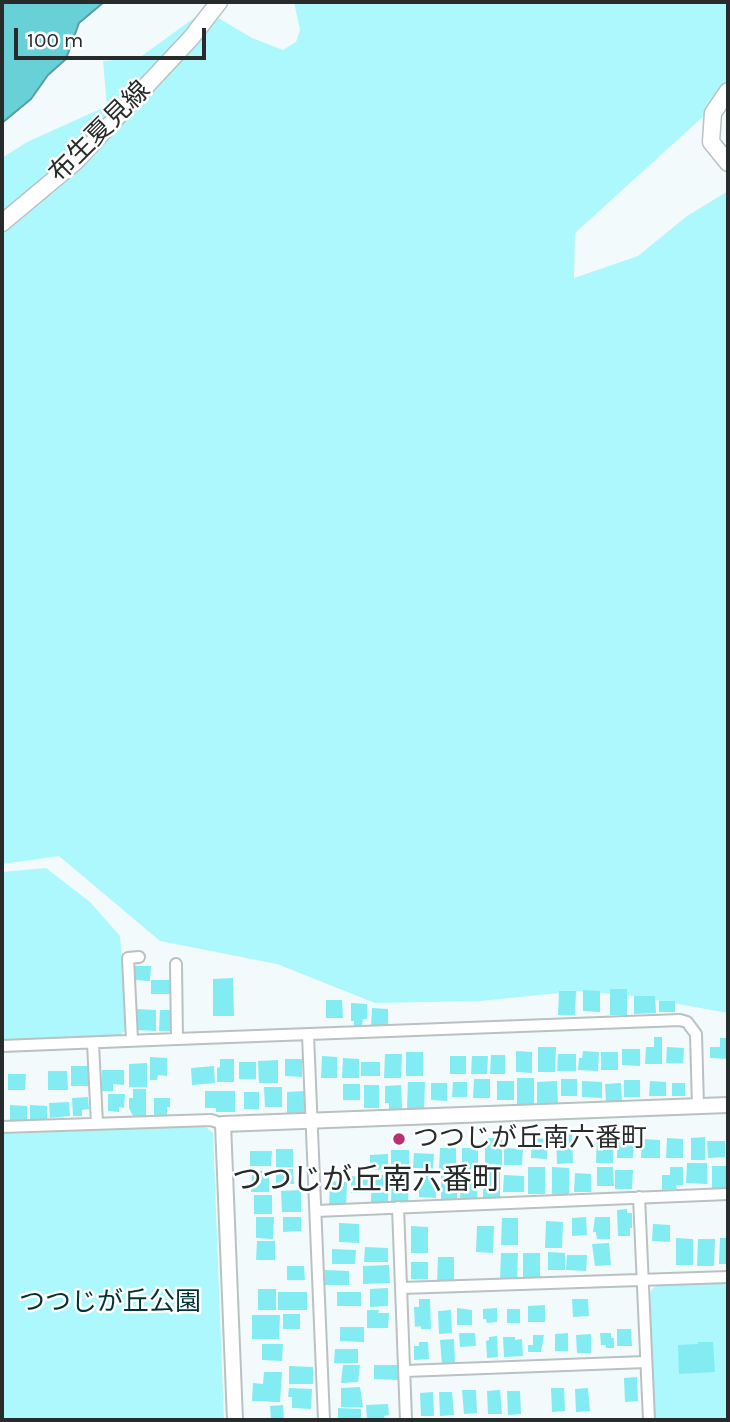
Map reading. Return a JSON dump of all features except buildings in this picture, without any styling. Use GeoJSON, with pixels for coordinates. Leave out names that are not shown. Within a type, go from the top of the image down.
{"type":"FeatureCollection","features":[{"type":"Feature","properties":{"kind":"main road","name":"布生夏見線"},"geometry":{"type":"LineString","coordinates":[[2,223],[75,162],[191,38],[219,2]]}},
{"type":"Feature","properties":{"kind":"main road"},"geometry":{"type":"LineString","coordinates":[[728,91],[713,113],[711,142],[728,163]]}},
{"type":"Feature","properties":{"kind":"street"},"geometry":{"type":"LineString","coordinates":[[132,1041],[128,958],[139,957]]}},
{"type":"Feature","properties":{"kind":"street"},"geometry":{"type":"LineString","coordinates":[[176,964],[177,1039]]}},
{"type":"Feature","properties":{"kind":"street"},"geometry":{"type":"LineString","coordinates":[[2,1046],[680,1020],[687,1022],[696,1034],[698,1107]]}},
{"type":"Feature","properties":{"kind":"street"},"geometry":{"type":"LineString","coordinates":[[308,1035],[324,1420]]}},
{"type":"Feature","properties":{"kind":"street"},"geometry":{"type":"LineString","coordinates":[[93,1042],[97,1124]]}},
{"type":"Feature","properties":{"kind":"street"},"geometry":{"type":"LineString","coordinates":[[2,1127],[211,1120],[223,1124],[312,1122],[728,1105]]}},
{"type":"Feature","properties":{"kind":"street"},"geometry":{"type":"LineString","coordinates":[[223,1124],[235,1420]]}},
{"type":"Feature","properties":{"kind":"street"},"geometry":{"type":"LineString","coordinates":[[316,1211],[728,1194]]}},
{"type":"Feature","properties":{"kind":"street"},"geometry":{"type":"LineString","coordinates":[[639,1198],[649,1420]]}},
{"type":"Feature","properties":{"kind":"street"},"geometry":{"type":"LineString","coordinates":[[398,1207],[406,1420]]}},
{"type":"Feature","properties":{"kind":"street"},"geometry":{"type":"LineString","coordinates":[[402,1289],[728,1277]]}},
{"type":"Feature","properties":{"kind":"street"},"geometry":{"type":"LineString","coordinates":[[405,1371],[646,1362]]}},
{"type":"Feature","properties":{"kind":"green space"},"geometry":{"type":"Polygon","coordinates":[[[294,2],[728,2],[728,78],[706,114],[575,233],[574,278],[638,256],[687,216],[728,191],[728,1013],[634,996],[579,991],[480,1001],[375,1003],[277,964],[160,941],[59,856],[2,864],[2,158],[27,142],[107,106],[103,61],[139,58],[205,10],[252,38],[283,50],[296,42],[300,30],[294,2]]]}},
{"type":"Feature","properties":{"kind":"green space"},"geometry":{"type":"Polygon","coordinates":[[[46,868],[90,902],[120,936],[127,1026],[118,1036],[2,1040],[2,872],[46,868]]]}},
{"type":"Feature","properties":{"kind":"green space","name":"つつじが丘公園"},"geometry":{"type":"Polygon","coordinates":[[[205,1126],[213,1133],[224,1420],[2,1420],[2,1134],[205,1126]]]}},
{"type":"Feature","properties":{"kind":"green space"},"geometry":{"type":"Polygon","coordinates":[[[728,1283],[728,1420],[654,1420],[652,1289],[659,1284],[728,1283]]]}},
{"type":"Feature","properties":{"kind":"shaded area"},"geometry":{"type":"Polygon","coordinates":[[[2,2],[104,2],[79,23],[66,59],[48,75],[31,99],[2,123],[2,2]]]}},
{"type":"Feature","properties":{"kind":"place","name":"つつじが丘南六番町"},"geometry":{"type":"Point","coordinates":[399,1139]}},
{"type":"Feature","properties":{"kind":"district","name":"つつじが丘南六番町"},"geometry":{"type":"Point","coordinates":[367,1180]}}]}
